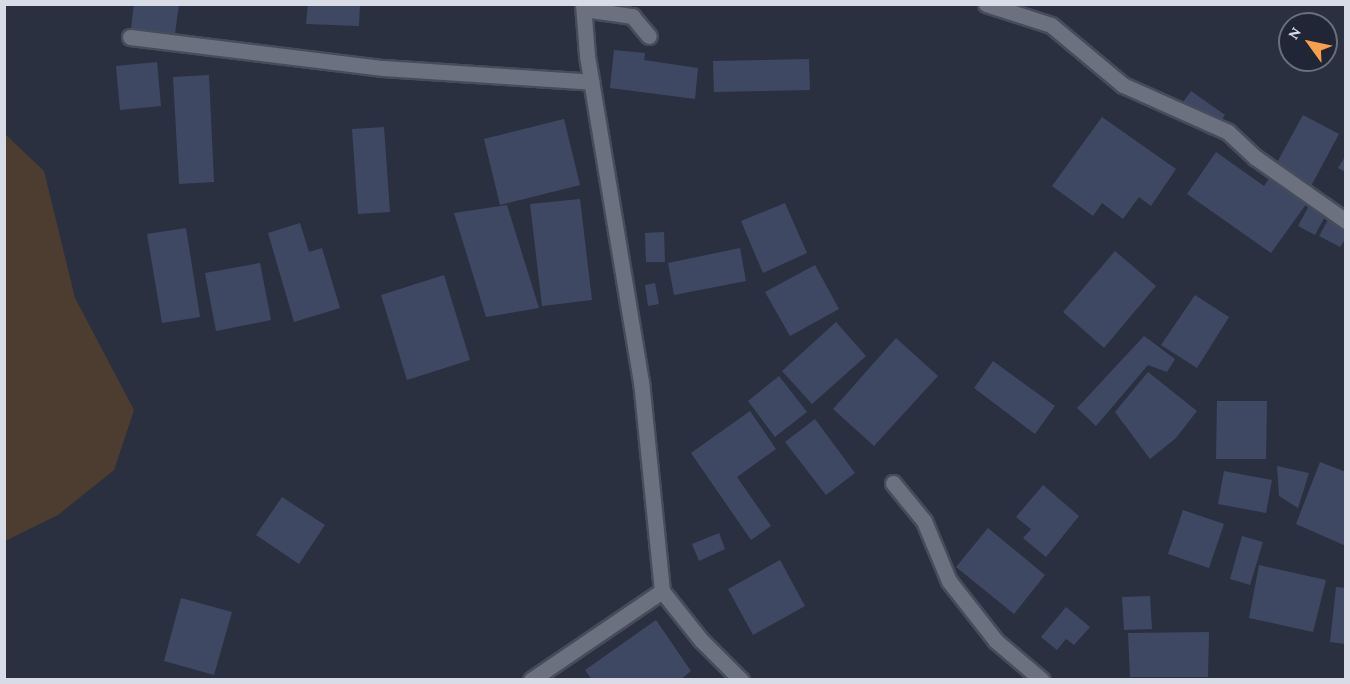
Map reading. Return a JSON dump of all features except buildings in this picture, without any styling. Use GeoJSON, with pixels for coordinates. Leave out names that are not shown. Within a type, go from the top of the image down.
{"type":"FeatureCollection","features":[{"type":"Feature","properties":{"kind":"street"},"geometry":{"type":"LineString","coordinates":[[986,4],[1051,26],[1123,85],[1228,132],[1256,158],[1346,221]]}},
{"type":"Feature","properties":{"kind":"street"},"geometry":{"type":"LineString","coordinates":[[649,36],[632,16],[584,7],[592,82],[641,382],[662,591],[701,640],[741,680]]}},
{"type":"Feature","properties":{"kind":"street"},"geometry":{"type":"LineString","coordinates":[[130,37],[372,67],[592,82]]}},
{"type":"Feature","properties":{"kind":"street"},"geometry":{"type":"LineString","coordinates":[[893,483],[924,521],[949,581],[996,641],[1042,680]]}},
{"type":"Feature","properties":{"kind":"street"},"geometry":{"type":"LineString","coordinates":[[531,680],[662,591]]}},
{"type":"Feature","properties":{"kind":"shaded area"},"geometry":{"type":"Polygon","coordinates":[[[4,133],[44,171],[75,298],[134,410],[114,470],[58,515],[5,541],[4,133]]]}}]}
